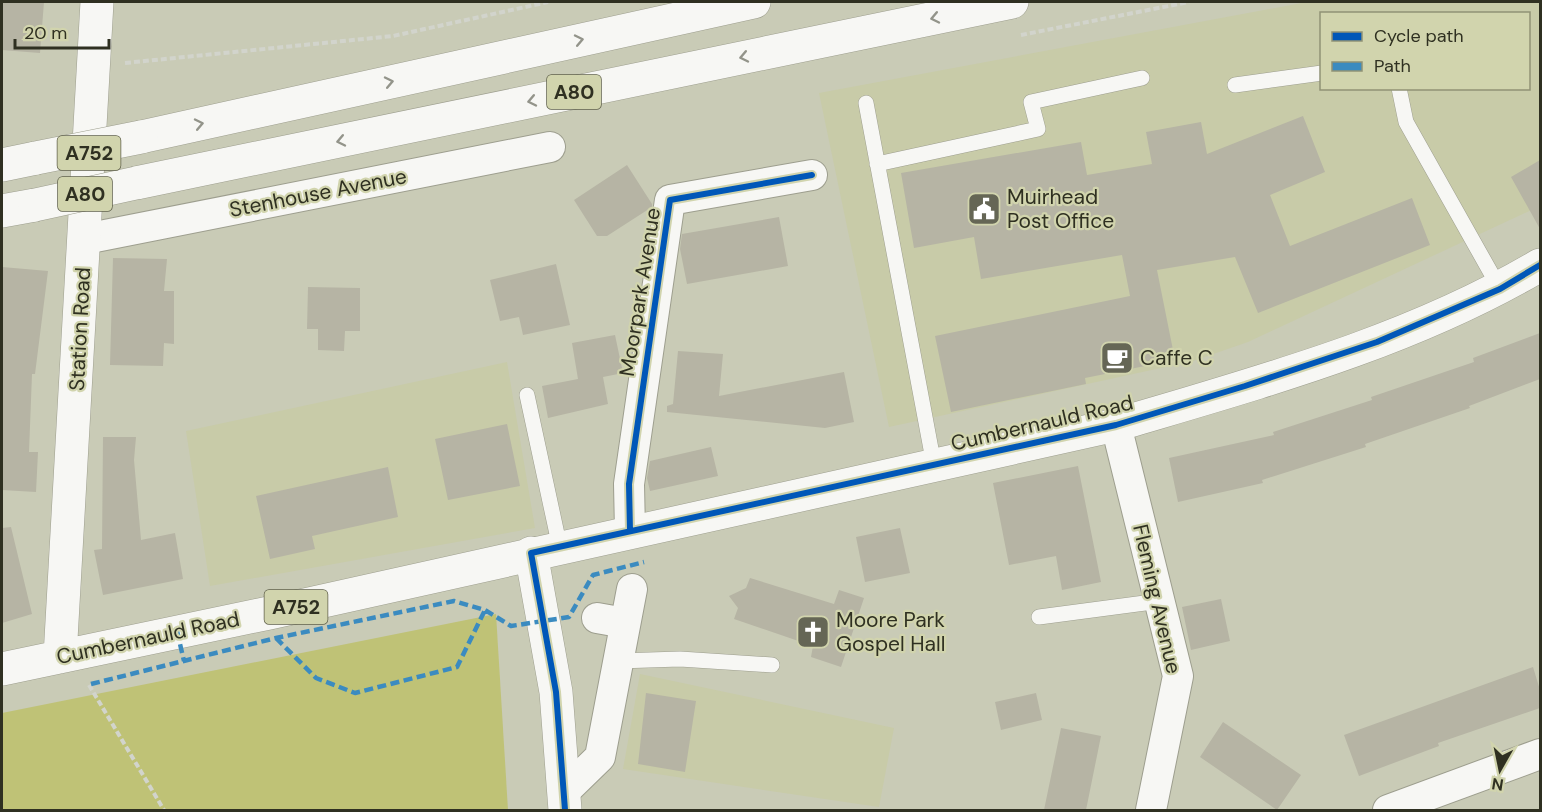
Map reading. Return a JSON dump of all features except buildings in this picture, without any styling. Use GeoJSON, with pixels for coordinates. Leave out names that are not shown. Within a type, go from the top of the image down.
{"type":"FeatureCollection","features":[{"type":"Feature","properties":{"kind":"main road","name":"Station Road"},"geometry":{"type":"LineString","coordinates":[[60,657],[97,2]]}},
{"type":"Feature","properties":{"kind":"main road","name":"A80"},"geometry":{"type":"LineString","coordinates":[[2,165],[141,137],[754,2]]}},
{"type":"Feature","properties":{"kind":"main road","name":"A80"},"geometry":{"type":"LineString","coordinates":[[2,211],[1012,2]]}},
{"type":"Feature","properties":{"kind":"main road","name":"Cumbernauld Road"},"geometry":{"type":"LineString","coordinates":[[2,669],[269,613],[630,531],[1116,425],[1245,386],[1377,342],[1500,289],[1540,265]]}},
{"type":"Feature","properties":{"kind":"main road"},"geometry":{"type":"LineString","coordinates":[[545,550],[565,801]]}},
{"type":"Feature","properties":{"kind":"street","name":"Stenhouse Avenue"},"geometry":{"type":"LineString","coordinates":[[85,240],[550,147]]}},
{"type":"Feature","properties":{"kind":"street","name":"Moorpark Avenue"},"geometry":{"type":"LineString","coordinates":[[630,531],[629,484],[670,200],[812,175]]}},
{"type":"Feature","properties":{"kind":"street","name":"Fleming Avenue"},"geometry":{"type":"LineString","coordinates":[[1116,425],[1178,676],[1151,810]]}},
{"type":"Feature","properties":{"kind":"street"},"geometry":{"type":"LineString","coordinates":[[565,801],[600,757],[618,661],[611,621],[632,588]]}},
{"type":"Feature","properties":{"kind":"street"},"geometry":{"type":"LineString","coordinates":[[1388,810],[1456,798],[1540,754]]}},
{"type":"Feature","properties":{"kind":"lane"},"geometry":{"type":"LineString","coordinates":[[1235,85],[1320,73]]}},
{"type":"Feature","properties":{"kind":"lane"},"geometry":{"type":"LineString","coordinates":[[877,164],[1038,129],[1031,102],[1142,78]]}},
{"type":"Feature","properties":{"kind":"lane"},"geometry":{"type":"LineString","coordinates":[[1399,90],[1406,122],[1500,289]]}},
{"type":"Feature","properties":{"kind":"lane"},"geometry":{"type":"LineString","coordinates":[[866,103],[934,465]]}},
{"type":"Feature","properties":{"kind":"lane"},"geometry":{"type":"LineString","coordinates":[[527,395],[545,550]]}},
{"type":"Feature","properties":{"kind":"lane"},"geometry":{"type":"LineString","coordinates":[[1039,616],[1160,601]]}},
{"type":"Feature","properties":{"kind":"lane"},"geometry":{"type":"LineString","coordinates":[[618,661],[680,659],[772,665]]}},
{"type":"Feature","properties":{"kind":"path"},"geometry":{"type":"LineString","coordinates":[[94,66],[393,36],[548,2]]}},
{"type":"Feature","properties":{"kind":"path"},"geometry":{"type":"LineString","coordinates":[[80,687],[91,684],[164,810]]}},
{"type":"Feature","properties":{"kind":"shaded area"},"geometry":{"type":"Polygon","coordinates":[[[1307,2],[1540,2],[1540,206],[1248,342],[1193,361],[889,427],[819,93],[1307,2]]]}},
{"type":"Feature","properties":{"kind":"shaded area"},"geometry":{"type":"Polygon","coordinates":[[[507,362],[535,528],[210,586],[186,431],[507,362]]]}},
{"type":"Feature","properties":{"kind":"shaded area"},"geometry":{"type":"Polygon","coordinates":[[[640,674],[894,728],[879,807],[623,769],[640,674]]]}},
{"type":"Feature","properties":{"kind":"green space"},"geometry":{"type":"Polygon","coordinates":[[[496,614],[508,810],[2,810],[2,713],[496,614]]]}},
{"type":"Feature","properties":{"kind":"marked path"},"geometry":{"type":"LineString","coordinates":[[91,684],[276,638],[454,601],[485,610],[511,626],[569,617],[593,575],[644,562]]}},
{"type":"Feature","properties":{"kind":"marked path"},"geometry":{"type":"LineString","coordinates":[[276,638],[316,678],[355,693],[457,667],[485,610]]}},
{"type":"Feature","properties":{"kind":"marked path"},"geometry":{"type":"LineString","coordinates":[[177,631],[184,661]]}},
{"type":"Feature","properties":{"kind":"cycle path"},"geometry":{"type":"LineString","coordinates":[[630,531],[629,484],[670,200],[812,175]]}},
{"type":"Feature","properties":{"kind":"cycle path"},"geometry":{"type":"LineString","coordinates":[[565,810],[556,692],[531,553],[1116,425],[1245,386],[1377,342],[1500,289],[1540,265]]}},
{"type":"Feature","properties":{"kind":"place","name":"Muirhead Post Office"},"geometry":{"type":"Point","coordinates":[984,209]}},
{"type":"Feature","properties":{"kind":"place","name":"Caffe C"},"geometry":{"type":"Point","coordinates":[1117,358]}},
{"type":"Feature","properties":{"kind":"place","name":"Moore Park Gospel Hall"},"geometry":{"type":"Point","coordinates":[813,632]}}]}
